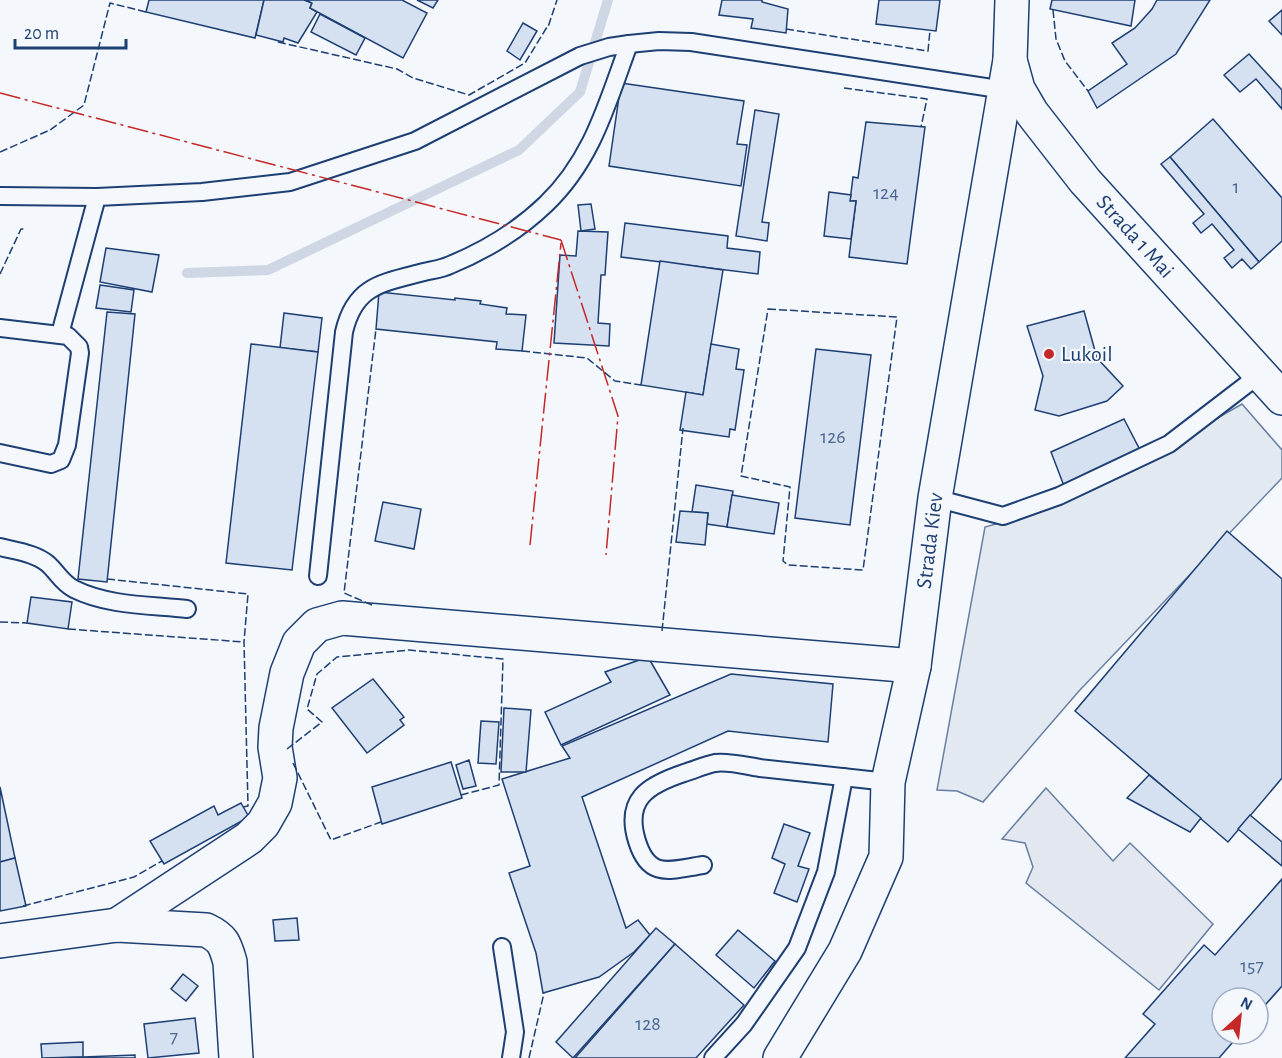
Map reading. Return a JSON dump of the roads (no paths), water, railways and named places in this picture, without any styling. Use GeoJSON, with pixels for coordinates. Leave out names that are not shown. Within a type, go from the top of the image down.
{"type":"FeatureCollection","features":[{"type":"Feature","properties":{"kind":"street","name":"Strada Kiev"},"geometry":{"type":"LineString","coordinates":[[780,1058],[845,951],[886,857],[888,782],[914,666],[935,498],[1007,75],[1012,0]]}},
{"type":"Feature","properties":{"kind":"street","name":"Strada 1 Mai"},"geometry":{"type":"LineString","coordinates":[[1007,75],[1064,157],[1282,398]]}},
{"type":"Feature","properties":{"kind":"street"},"geometry":{"type":"LineString","coordinates":[[117,925],[249,838],[263,824],[275,803],[280,778],[275,747],[276,728],[287,673],[298,643],[317,625],[342,618],[914,666]]}},
{"type":"Feature","properties":{"kind":"street"},"geometry":{"type":"LineString","coordinates":[[0,941],[117,925],[206,930],[219,937],[226,948],[230,962],[236,1058]]}},
{"type":"Feature","properties":{"kind":"lane"},"geometry":{"type":"LineString","coordinates":[[0,196],[98,197],[202,192],[290,182],[415,141],[580,56],[609,47],[629,44],[659,41],[691,42],[1007,75]]}},
{"type":"Feature","properties":{"kind":"lane"},"geometry":{"type":"LineString","coordinates":[[318,576],[347,317],[357,300],[381,282],[447,267],[482,251],[545,205],[574,170],[597,132],[629,44]]}},
{"type":"Feature","properties":{"kind":"lane"},"geometry":{"type":"LineString","coordinates":[[60,334],[98,197]]}},
{"type":"Feature","properties":{"kind":"lane"},"geometry":{"type":"LineString","coordinates":[[0,328],[60,334],[74,340],[80,353],[64,454],[58,463],[51,464],[0,453]]}},
{"type":"Feature","properties":{"kind":"lane"},"geometry":{"type":"LineString","coordinates":[[935,498],[1003,516],[1059,496],[1169,444],[1259,375]]}},
{"type":"Feature","properties":{"kind":"lane"},"geometry":{"type":"LineString","coordinates":[[0,547],[38,557],[68,585],[91,596],[106,600],[188,609]]}},
{"type":"Feature","properties":{"kind":"lane"},"geometry":{"type":"LineString","coordinates":[[703,865],[668,870],[654,867],[646,862],[632,824],[633,812],[647,791],[658,783],[716,763],[888,782]]}},
{"type":"Feature","properties":{"kind":"lane"},"geometry":{"type":"LineString","coordinates":[[713,1058],[744,1024],[797,948],[826,872],[844,777]]}},
{"type":"Feature","properties":{"kind":"lane"},"geometry":{"type":"LineString","coordinates":[[502,947],[515,1032],[511,1058]]}},
{"type":"Feature","properties":{"kind":"waterway"},"geometry":{"type":"LineString","coordinates":[[187,273],[268,270],[519,150],[580,92],[608,0]]}},
{"type":"Feature","properties":{"kind":"place","name":"Lukoil"},"geometry":{"type":"Point","coordinates":[1049,354]}}]}
